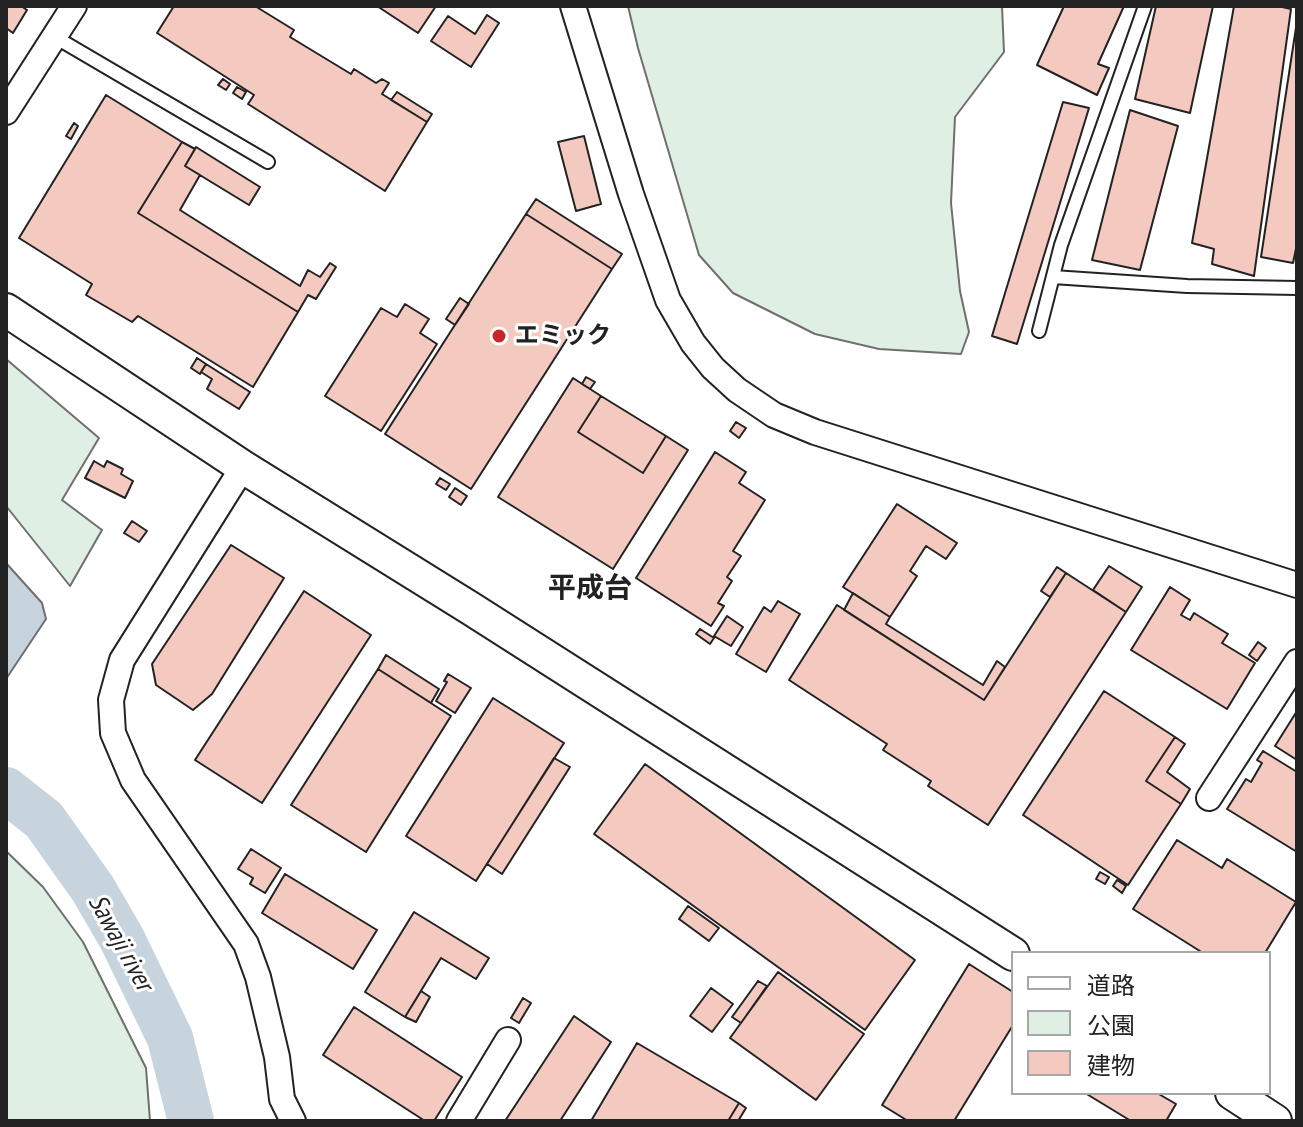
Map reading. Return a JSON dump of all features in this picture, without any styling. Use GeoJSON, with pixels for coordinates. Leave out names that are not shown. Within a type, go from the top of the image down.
{"type":"FeatureCollection","features":[{"type":"Feature","properties":{"kind":"street"},"geometry":{"type":"LineString","coordinates":[[6,112],[74,6]]}},
{"type":"Feature","properties":{"kind":"street"},"geometry":{"type":"LineString","coordinates":[[573,6],[634,205],[668,300],[693,343],[713,368],[737,390],[774,415],[815,432],[1297,585]]}},
{"type":"Feature","properties":{"kind":"street"},"geometry":{"type":"LineString","coordinates":[[6,310],[243,467],[1011,953]]}},
{"type":"Feature","properties":{"kind":"street"},"geometry":{"type":"LineString","coordinates":[[243,467],[122,660],[111,700],[113,733],[133,780],[246,944],[258,977],[277,1057],[282,1099],[293,1121]]}},
{"type":"Feature","properties":{"kind":"street"},"geometry":{"type":"LineString","coordinates":[[1209,798],[1297,662]]}},
{"type":"Feature","properties":{"kind":"street"},"geometry":{"type":"LineString","coordinates":[[459,1121],[508,1040]]}},
{"type":"Feature","properties":{"kind":"street"},"geometry":{"type":"LineString","coordinates":[[1235,1095],[1275,1121]]}},
{"type":"Feature","properties":{"kind":"lane"},"geometry":{"type":"LineString","coordinates":[[1039,331],[1061,245],[1145,6]]}},
{"type":"Feature","properties":{"kind":"lane"},"geometry":{"type":"LineString","coordinates":[[55,37],[268,162]]}},
{"type":"Feature","properties":{"kind":"lane"},"geometry":{"type":"LineString","coordinates":[[1053,277],[1187,286],[1297,288]]}},
{"type":"Feature","properties":{"kind":"green space"},"geometry":{"type":"Polygon","coordinates":[[[628,6],[1002,6],[1004,52],[955,117],[951,203],[960,291],[969,332],[961,354],[879,349],[815,334],[733,293],[699,255],[628,6]]]}},
{"type":"Feature","properties":{"kind":"green space"},"geometry":{"type":"Polygon","coordinates":[[[6,359],[99,438],[62,500],[102,530],[70,586],[6,506],[6,359]]]}},
{"type":"Feature","properties":{"kind":"green space"},"geometry":{"type":"Polygon","coordinates":[[[6,851],[43,887],[83,942],[146,1068],[150,1121],[6,1121],[6,851]]]}},
{"type":"Feature","properties":{"kind":"shaded area"},"geometry":{"type":"Polygon","coordinates":[[[6,563],[42,603],[46,619],[6,679],[6,563]]]}},
{"type":"Feature","properties":{"kind":"building"},"geometry":{"type":"Polygon","coordinates":[[[6,6],[21,6],[27,10],[13,33],[6,28],[6,6]]]}},
{"type":"Feature","properties":{"kind":"building"},"geometry":{"type":"Polygon","coordinates":[[[174,6],[255,6],[294,30],[290,37],[351,74],[354,69],[376,83],[382,79],[389,83],[382,94],[427,122],[385,191],[248,104],[254,95],[157,33],[174,6]]]}},
{"type":"Feature","properties":{"kind":"building"},"geometry":{"type":"Polygon","coordinates":[[[377,6],[436,6],[418,33],[377,6]]]}},
{"type":"Feature","properties":{"kind":"building"},"geometry":{"type":"Polygon","coordinates":[[[1064,6],[1124,6],[1098,64],[1109,68],[1097,95],[1037,65],[1064,6]]]}},
{"type":"Feature","properties":{"kind":"building"},"geometry":{"type":"Polygon","coordinates":[[[1156,6],[1213,6],[1190,113],[1135,99],[1156,6]]]}},
{"type":"Feature","properties":{"kind":"building"},"geometry":{"type":"Polygon","coordinates":[[[1234,6],[1291,9],[1254,276],[1212,264],[1214,249],[1192,243],[1234,6]]]}},
{"type":"Feature","properties":{"kind":"building"},"geometry":{"type":"Polygon","coordinates":[[[487,15],[499,23],[471,67],[431,41],[448,16],[475,34],[487,15]]]}},
{"type":"Feature","properties":{"kind":"building"},"geometry":{"type":"Polygon","coordinates":[[[1297,21],[1297,244],[1293,263],[1261,257],[1297,21]]]}},
{"type":"Feature","properties":{"kind":"building"},"geometry":{"type":"Polygon","coordinates":[[[223,79],[230,84],[226,90],[218,85],[223,79]]]}},
{"type":"Feature","properties":{"kind":"building"},"geometry":{"type":"Polygon","coordinates":[[[237,87],[246,92],[242,99],[233,93],[237,87]]]}},
{"type":"Feature","properties":{"kind":"building"},"geometry":{"type":"Polygon","coordinates":[[[397,92],[432,114],[427,122],[391,100],[397,92]]]}},
{"type":"Feature","properties":{"kind":"building"},"geometry":{"type":"Polygon","coordinates":[[[106,95],[182,142],[138,213],[298,312],[253,387],[138,316],[132,322],[86,295],[92,284],[19,238],[106,95]]]}},
{"type":"Feature","properties":{"kind":"building"},"geometry":{"type":"Polygon","coordinates":[[[1063,102],[1089,108],[1017,344],[992,336],[1063,102]]]}},
{"type":"Feature","properties":{"kind":"building"},"geometry":{"type":"Polygon","coordinates":[[[1130,110],[1178,126],[1140,270],[1092,260],[1130,110]]]}},
{"type":"Feature","properties":{"kind":"building"},"geometry":{"type":"Polygon","coordinates":[[[74,123],[78,126],[71,139],[66,136],[74,123]]]}},
{"type":"Feature","properties":{"kind":"building"},"geometry":{"type":"Polygon","coordinates":[[[584,136],[601,204],[576,211],[558,142],[584,136]]]}},
{"type":"Feature","properties":{"kind":"building"},"geometry":{"type":"Polygon","coordinates":[[[182,142],[195,149],[185,166],[200,175],[180,210],[300,286],[308,270],[320,277],[330,263],[336,267],[316,299],[308,295],[298,312],[138,213],[182,142]]]}},
{"type":"Feature","properties":{"kind":"building"},"geometry":{"type":"Polygon","coordinates":[[[196,147],[260,187],[249,205],[185,166],[196,147]]]}},
{"type":"Feature","properties":{"kind":"building"},"geometry":{"type":"Polygon","coordinates":[[[536,199],[622,254],[612,269],[526,214],[536,199]]]}},
{"type":"Feature","properties":{"kind":"building"},"geometry":{"type":"Polygon","coordinates":[[[526,214],[612,269],[471,489],[385,434],[526,214]]]}},
{"type":"Feature","properties":{"kind":"building"},"geometry":{"type":"Polygon","coordinates":[[[460,298],[469,304],[455,325],[446,319],[460,298]]]}},
{"type":"Feature","properties":{"kind":"building"},"geometry":{"type":"Polygon","coordinates":[[[405,304],[429,319],[420,333],[437,344],[381,431],[325,396],[381,308],[397,317],[405,304]]]}},
{"type":"Feature","properties":{"kind":"building"},"geometry":{"type":"Polygon","coordinates":[[[197,358],[206,364],[200,374],[191,368],[197,358]]]}},
{"type":"Feature","properties":{"kind":"building"},"geometry":{"type":"Polygon","coordinates":[[[206,364],[250,392],[239,409],[207,389],[212,379],[201,372],[206,364]]]}},
{"type":"Feature","properties":{"kind":"building"},"geometry":{"type":"Polygon","coordinates":[[[586,377],[595,382],[590,389],[582,384],[586,377]]]}},
{"type":"Feature","properties":{"kind":"building"},"geometry":{"type":"Polygon","coordinates":[[[573,378],[601,396],[578,432],[643,473],[666,436],[688,450],[613,569],[498,497],[573,378]]]}},
{"type":"Feature","properties":{"kind":"building"},"geometry":{"type":"Polygon","coordinates":[[[601,396],[666,436],[643,473],[578,432],[601,396]]]}},
{"type":"Feature","properties":{"kind":"building"},"geometry":{"type":"Polygon","coordinates":[[[736,422],[746,428],[739,438],[730,431],[736,422]]]}},
{"type":"Feature","properties":{"kind":"building"},"geometry":{"type":"Polygon","coordinates":[[[715,452],[746,472],[739,483],[765,500],[733,551],[741,556],[727,577],[732,581],[718,603],[724,606],[711,626],[636,578],[715,452]]]}},
{"type":"Feature","properties":{"kind":"building"},"geometry":{"type":"Polygon","coordinates":[[[94,461],[104,467],[107,461],[123,469],[121,474],[133,481],[125,498],[85,478],[94,461]]]}},
{"type":"Feature","properties":{"kind":"building"},"geometry":{"type":"Polygon","coordinates":[[[440,478],[450,484],[446,490],[436,484],[440,478]]]}},
{"type":"Feature","properties":{"kind":"building"},"geometry":{"type":"Polygon","coordinates":[[[455,488],[467,496],[461,505],[449,497],[455,488]]]}},
{"type":"Feature","properties":{"kind":"building"},"geometry":{"type":"Polygon","coordinates":[[[897,504],[957,543],[946,559],[926,546],[910,571],[917,576],[890,617],[843,587],[897,504]]]}},
{"type":"Feature","properties":{"kind":"building"},"geometry":{"type":"Polygon","coordinates":[[[132,521],[147,531],[139,542],[124,533],[132,521]]]}},
{"type":"Feature","properties":{"kind":"building"},"geometry":{"type":"Polygon","coordinates":[[[231,545],[284,578],[212,694],[193,710],[156,685],[152,664],[231,545]]]}},
{"type":"Feature","properties":{"kind":"building"},"geometry":{"type":"Polygon","coordinates":[[[1109,566],[1142,587],[1126,612],[1093,590],[1109,566]]]}},
{"type":"Feature","properties":{"kind":"building"},"geometry":{"type":"Polygon","coordinates":[[[1057,567],[1066,573],[1050,597],[1041,591],[1057,567]]]}},
{"type":"Feature","properties":{"kind":"building"},"geometry":{"type":"Polygon","coordinates":[[[1066,573],[1126,612],[988,825],[928,786],[931,781],[883,750],[887,744],[789,680],[837,605],[984,700],[1066,573]]]}},
{"type":"Feature","properties":{"kind":"building"},"geometry":{"type":"Polygon","coordinates":[[[1170,587],[1190,600],[1181,615],[1190,620],[1194,613],[1228,634],[1222,643],[1255,663],[1227,709],[1131,650],[1170,587]]]}},
{"type":"Feature","properties":{"kind":"building"},"geometry":{"type":"Polygon","coordinates":[[[304,591],[371,635],[262,803],[195,760],[304,591]]]}},
{"type":"Feature","properties":{"kind":"building"},"geometry":{"type":"Polygon","coordinates":[[[853,593],[890,617],[886,624],[983,685],[997,661],[1005,667],[984,700],[844,610],[853,593]]]}},
{"type":"Feature","properties":{"kind":"building"},"geometry":{"type":"Polygon","coordinates":[[[778,601],[800,614],[766,672],[736,654],[764,607],[771,612],[778,601]]]}},
{"type":"Feature","properties":{"kind":"building"},"geometry":{"type":"Polygon","coordinates":[[[727,616],[743,627],[731,646],[714,636],[727,616]]]}},
{"type":"Feature","properties":{"kind":"building"},"geometry":{"type":"Polygon","coordinates":[[[700,629],[714,638],[710,644],[696,634],[700,629]]]}},
{"type":"Feature","properties":{"kind":"building"},"geometry":{"type":"Polygon","coordinates":[[[1258,642],[1266,648],[1257,661],[1249,655],[1258,642]]]}},
{"type":"Feature","properties":{"kind":"building"},"geometry":{"type":"Polygon","coordinates":[[[386,655],[439,689],[431,703],[378,669],[386,655]]]}},
{"type":"Feature","properties":{"kind":"building"},"geometry":{"type":"Polygon","coordinates":[[[378,669],[451,716],[366,852],[291,805],[378,669]]]}},
{"type":"Feature","properties":{"kind":"building"},"geometry":{"type":"Polygon","coordinates":[[[448,674],[471,688],[455,713],[436,701],[448,674]]]}},
{"type":"Feature","properties":{"kind":"building"},"geometry":{"type":"Polygon","coordinates":[[[1104,691],[1175,737],[1146,781],[1181,804],[1128,885],[1023,815],[1104,691]]]}},
{"type":"Feature","properties":{"kind":"building"},"geometry":{"type":"Polygon","coordinates":[[[493,698],[564,743],[476,881],[406,836],[493,698]]]}},
{"type":"Feature","properties":{"kind":"building"},"geometry":{"type":"Polygon","coordinates":[[[1297,711],[1297,760],[1275,746],[1297,711]]]}},
{"type":"Feature","properties":{"kind":"building"},"geometry":{"type":"Polygon","coordinates":[[[1175,737],[1185,744],[1167,772],[1190,789],[1181,804],[1146,781],[1175,737]]]}},
{"type":"Feature","properties":{"kind":"building"},"geometry":{"type":"Polygon","coordinates":[[[1263,751],[1297,772],[1297,852],[1227,809],[1246,779],[1251,782],[1262,763],[1257,760],[1263,751]]]}},
{"type":"Feature","properties":{"kind":"building"},"geometry":{"type":"Polygon","coordinates":[[[554,758],[570,767],[502,874],[487,864],[554,758]]]}},
{"type":"Feature","properties":{"kind":"building"},"geometry":{"type":"Polygon","coordinates":[[[645,764],[915,960],[865,1030],[594,834],[645,764]]]}},
{"type":"Feature","properties":{"kind":"building"},"geometry":{"type":"Polygon","coordinates":[[[1177,840],[1222,868],[1227,859],[1296,902],[1266,951],[1200,951],[1133,909],[1177,840]]]}},
{"type":"Feature","properties":{"kind":"building"},"geometry":{"type":"Polygon","coordinates":[[[251,849],[281,868],[265,893],[250,884],[253,878],[238,869],[251,849]]]}},
{"type":"Feature","properties":{"kind":"building"},"geometry":{"type":"Polygon","coordinates":[[[1100,872],[1109,877],[1105,884],[1096,879],[1100,872]]]}},
{"type":"Feature","properties":{"kind":"building"},"geometry":{"type":"Polygon","coordinates":[[[285,874],[377,930],[353,969],[262,913],[285,874]]]}},
{"type":"Feature","properties":{"kind":"building"},"geometry":{"type":"Polygon","coordinates":[[[1117,880],[1126,886],[1122,893],[1113,886],[1117,880]]]}},
{"type":"Feature","properties":{"kind":"building"},"geometry":{"type":"Polygon","coordinates":[[[688,906],[719,928],[709,941],[679,919],[688,906]]]}},
{"type":"Feature","properties":{"kind":"building"},"geometry":{"type":"Polygon","coordinates":[[[414,912],[489,958],[476,979],[441,958],[405,1017],[365,992],[414,912]]]}},
{"type":"Feature","properties":{"kind":"building"},"geometry":{"type":"Polygon","coordinates":[[[969,964],[1011,991],[1011,1028],[954,1121],[908,1121],[882,1105],[969,964]]]}},
{"type":"Feature","properties":{"kind":"building"},"geometry":{"type":"Polygon","coordinates":[[[778,972],[864,1034],[816,1100],[730,1038],[778,972]]]}},
{"type":"Feature","properties":{"kind":"building"},"geometry":{"type":"Polygon","coordinates":[[[758,981],[767,986],[741,1023],[732,1017],[758,981]]]}},
{"type":"Feature","properties":{"kind":"building"},"geometry":{"type":"Polygon","coordinates":[[[711,988],[733,1004],[712,1032],[690,1016],[711,988]]]}},
{"type":"Feature","properties":{"kind":"building"},"geometry":{"type":"Polygon","coordinates":[[[421,991],[430,997],[416,1022],[405,1017],[421,991]]]}},
{"type":"Feature","properties":{"kind":"building"},"geometry":{"type":"Polygon","coordinates":[[[523,998],[531,1003],[519,1023],[511,1018],[523,998]]]}},
{"type":"Feature","properties":{"kind":"building"},"geometry":{"type":"Polygon","coordinates":[[[354,1007],[462,1077],[434,1121],[425,1121],[323,1055],[354,1007]]]}},
{"type":"Feature","properties":{"kind":"building"},"geometry":{"type":"Polygon","coordinates":[[[574,1016],[611,1042],[560,1121],[505,1121],[574,1016]]]}},
{"type":"Feature","properties":{"kind":"building"},"geometry":{"type":"Polygon","coordinates":[[[637,1043],[739,1103],[728,1121],[591,1121],[637,1043]]]}},
{"type":"Feature","properties":{"kind":"building"},"geometry":{"type":"Polygon","coordinates":[[[1088,1095],[1160,1095],[1176,1104],[1166,1121],[1131,1121],[1088,1095]]]}},
{"type":"Feature","properties":{"kind":"building"},"geometry":{"type":"Polygon","coordinates":[[[739,1103],[746,1108],[738,1121],[728,1121],[739,1103]]]}},
{"type":"Feature","properties":{"kind":"waterway","name":"Sawaji river"},"geometry":{"type":"LineString","coordinates":[[6,790],[44,820],[93,889],[122,939],[170,1038],[191,1121]]}},
{"type":"Feature","properties":{"kind":"place","name":"エミック"},"geometry":{"type":"Point","coordinates":[499,336]}},
{"type":"Feature","properties":{"kind":"district","name":"平成台"},"geometry":{"type":"Point","coordinates":[590,589]}}]}
